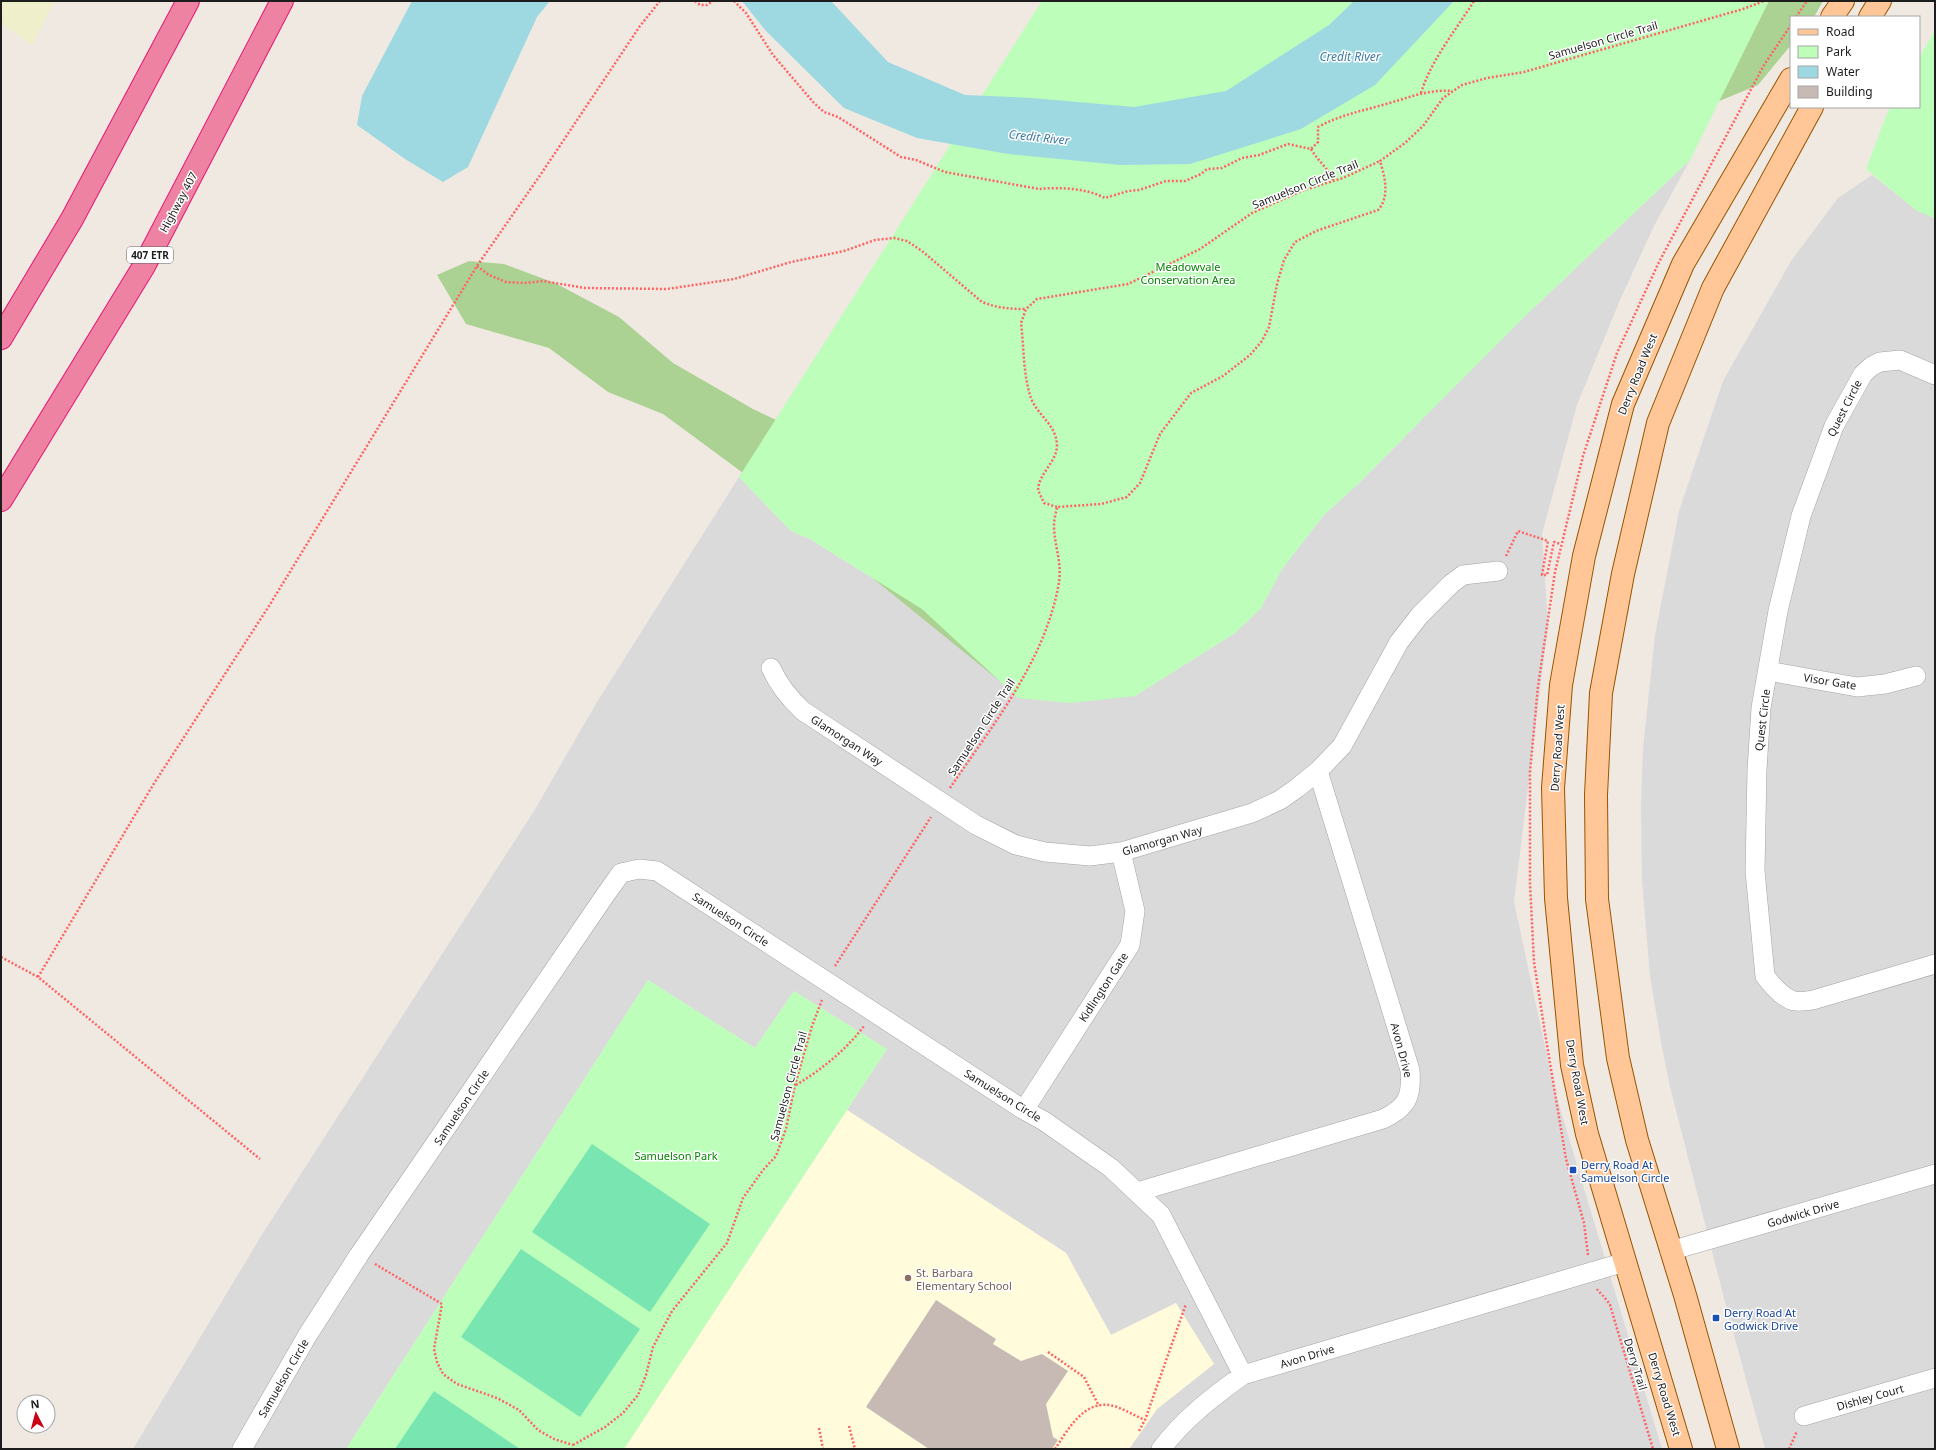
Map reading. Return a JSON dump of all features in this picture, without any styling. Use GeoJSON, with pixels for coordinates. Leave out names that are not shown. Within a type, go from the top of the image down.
{"type":"FeatureCollection","features":[{"type":"Feature","properties":{"kind":"highway"},"geometry":{"type":"LineString","coordinates":[[1,338],[72,219],[188,1]]}},
{"type":"Feature","properties":{"kind":"highway","name":"Highway 407"},"geometry":{"type":"LineString","coordinates":[[1,500],[144,266],[282,1]]}},
{"type":"Feature","properties":{"kind":"main road"},"geometry":{"type":"LineString","coordinates":[[1833,16],[1843,1]]}},
{"type":"Feature","properties":{"kind":"main road"},"geometry":{"type":"LineString","coordinates":[[1871,16],[1880,1]]}},
{"type":"Feature","properties":{"kind":"main road","name":"Derry Road West"},"geometry":{"type":"LineString","coordinates":[[1681,1449],[1587,1134],[1572,1065],[1556,898],[1553,788],[1561,685],[1584,556],[1623,404],[1682,264],[1790,81]]}},
{"type":"Feature","properties":{"kind":"main road"},"geometry":{"type":"LineString","coordinates":[[1728,1449],[1685,1295],[1637,1140],[1618,1058],[1597,899],[1596,795],[1601,693],[1623,574],[1658,423],[1713,288],[1811,108]]}},
{"type":"Feature","properties":{"kind":"street","name":"Quest Circle"},"geometry":{"type":"LineString","coordinates":[[1935,375],[1900,360],[1880,362],[1872,366],[1858,380],[1834,426],[1801,516],[1778,611],[1761,708],[1756,770],[1755,838],[1755,871],[1765,976],[1790,1000],[1795,1002],[1813,1000],[1935,964]]}},
{"type":"Feature","properties":{"kind":"street","name":"Glamorgan Way"},"geometry":{"type":"LineString","coordinates":[[771,668],[777,683],[786,695],[803,711],[976,825],[1016,844],[1045,852],[1090,856],[1121,852],[1252,813],[1280,800],[1318,771],[1342,746],[1400,642],[1420,615],[1451,584],[1463,575],[1498,571]]}},
{"type":"Feature","properties":{"kind":"street","name":"Visor Gate"},"geometry":{"type":"LineString","coordinates":[[1768,671],[1857,687],[1885,684],[1916,676]]}},
{"type":"Feature","properties":{"kind":"street","name":"Avon Drive"},"geometry":{"type":"LineString","coordinates":[[1137,1192],[1383,1119],[1395,1112],[1407,1101],[1411,1085],[1410,1070],[1318,771]]}},
{"type":"Feature","properties":{"kind":"street","name":"Kidlington Gate"},"geometry":{"type":"LineString","coordinates":[[1024,1110],[1130,945],[1135,911],[1121,852]]}},
{"type":"Feature","properties":{"kind":"street","name":"Samuelson Circle"},"geometry":{"type":"LineString","coordinates":[[242,1449],[307,1336],[359,1255],[621,873],[638,869],[657,871],[1024,1110],[1044,1121],[1111,1168],[1161,1215],[1243,1375]]}},
{"type":"Feature","properties":{"kind":"street","name":"Godwick Drive"},"geometry":{"type":"LineString","coordinates":[[1670,1250],[1935,1174]]}},
{"type":"Feature","properties":{"kind":"street","name":"Avon Drive"},"geometry":{"type":"LineString","coordinates":[[1243,1375],[1625,1262]]}},
{"type":"Feature","properties":{"kind":"street"},"geometry":{"type":"LineString","coordinates":[[1161,1449],[1183,1422],[1209,1400],[1243,1375]]}},
{"type":"Feature","properties":{"kind":"street","name":"Dishley Court"},"geometry":{"type":"LineString","coordinates":[[1804,1416],[1935,1378]]}},
{"type":"Feature","properties":{"kind":"path"},"geometry":{"type":"LineString","coordinates":[[38,977],[153,785],[269,606],[477,266],[640,26],[660,1]]}},
{"type":"Feature","properties":{"kind":"path"},"geometry":{"type":"LineString","coordinates":[[695,1],[700,5],[707,5],[713,1]]}},
{"type":"Feature","properties":{"kind":"path"},"geometry":{"type":"LineString","coordinates":[[734,1],[746,13],[773,55],[814,103],[824,112],[838,117],[901,157],[916,160],[945,172],[1039,189],[1053,188],[1093,192],[1105,198],[1128,190],[1139,190],[1166,181],[1186,181],[1201,174],[1207,169],[1222,168],[1242,158],[1259,155],[1288,144],[1311,149],[1316,157],[1325,165],[1334,181]]}},
{"type":"Feature","properties":{"kind":"path"},"geometry":{"type":"LineString","coordinates":[[1421,93],[1424,84],[1442,51],[1474,1]]}},
{"type":"Feature","properties":{"kind":"path","name":"Samuelson Circle Trail"},"geometry":{"type":"LineString","coordinates":[[1026,309],[1031,303],[1044,297],[1128,284],[1200,249],[1252,213],[1304,190],[1334,181],[1380,161],[1405,143],[1423,126],[1443,98],[1462,85],[1487,78],[1524,72],[1743,9],[1764,1]]}},
{"type":"Feature","properties":{"kind":"path"},"geometry":{"type":"LineString","coordinates":[[1797,16],[1807,1]]}},
{"type":"Feature","properties":{"kind":"path"},"geometry":{"type":"LineString","coordinates":[[1311,149],[1318,142],[1318,127],[1330,121],[1350,113],[1385,105],[1421,93],[1441,90],[1452,91]]}},
{"type":"Feature","properties":{"kind":"path"},"geometry":{"type":"LineString","coordinates":[[477,266],[489,275],[506,282],[525,283],[543,281],[584,288],[667,289],[734,279],[791,262],[844,251],[875,240],[894,238],[907,241],[922,251],[982,302],[993,306],[1010,309],[1026,309],[1021,323],[1027,385],[1032,400],[1055,434],[1057,445],[1055,457],[1042,476],[1038,490],[1044,503],[1057,507],[1101,504],[1127,497],[1140,483],[1160,434],[1191,393],[1223,376],[1250,355],[1262,341],[1269,327],[1277,284],[1284,260],[1295,242],[1316,231],[1373,213],[1382,205],[1386,195],[1384,174],[1380,161]]}},
{"type":"Feature","properties":{"kind":"path","name":"Samuelson Circle Trail"},"geometry":{"type":"LineString","coordinates":[[946,794],[1016,691],[1050,622],[1056,599],[1060,564],[1054,525],[1057,507]]}},
{"type":"Feature","properties":{"kind":"path"},"geometry":{"type":"LineString","coordinates":[[1498,571],[1518,531],[1548,541],[1542,575],[1547,575],[1554,542],[1561,544]]}},
{"type":"Feature","properties":{"kind":"path"},"geometry":{"type":"LineString","coordinates":[[832,970],[934,812]]}},
{"type":"Feature","properties":{"kind":"path"},"geometry":{"type":"LineString","coordinates":[[1,957],[38,977],[260,1159]]}},
{"type":"Feature","properties":{"kind":"path","name":"Samuelson Circle Trail"},"geometry":{"type":"LineString","coordinates":[[574,1447],[605,1427],[622,1413],[638,1395],[646,1375],[653,1347],[672,1311],[727,1243],[744,1198],[763,1170],[776,1156],[786,1129],[795,1086],[812,1026],[823,998]]}},
{"type":"Feature","properties":{"kind":"path"},"geometry":{"type":"LineString","coordinates":[[795,1086],[815,1073],[847,1045],[875,1012]]}},
{"type":"Feature","properties":{"kind":"path"},"geometry":{"type":"LineString","coordinates":[[359,1255],[442,1304],[434,1349],[442,1374],[457,1384],[497,1398],[519,1410],[538,1430],[554,1439],[574,1447]]}},
{"type":"Feature","properties":{"kind":"path"},"geometry":{"type":"LineString","coordinates":[[1139,1431],[1146,1420],[1184,1310],[1196,1283]]}},
{"type":"Feature","properties":{"kind":"path","name":"Derry Trail"},"geometry":{"type":"LineString","coordinates":[[1597,1287],[1598,1292],[1603,1294],[1610,1305],[1653,1449]]}},
{"type":"Feature","properties":{"kind":"path"},"geometry":{"type":"LineString","coordinates":[[1048,1352],[1084,1377],[1099,1406]]}},
{"type":"Feature","properties":{"kind":"path"},"geometry":{"type":"LineString","coordinates":[[1055,1449],[1082,1412],[1099,1406],[1116,1407],[1146,1420]]}},
{"type":"Feature","properties":{"kind":"path"},"geometry":{"type":"LineString","coordinates":[[849,1426],[855,1449]]}},
{"type":"Feature","properties":{"kind":"path"},"geometry":{"type":"LineString","coordinates":[[819,1428],[823,1449]]}},
{"type":"Feature","properties":{"kind":"shaded area"},"geometry":{"type":"Polygon","coordinates":[[[1690,160],[1654,226],[1620,300],[1577,405],[1542,534],[1548,624],[1514,902],[1554,1088],[1662,1449],[1129,1449],[1157,1409],[1214,1364],[1176,1303],[1111,1335],[1066,1253],[847,1110],[887,1049],[794,991],[755,1048],[648,980],[346,1449],[133,1449],[263,1233],[534,811],[597,702],[739,477],[791,531],[810,539],[922,609],[1135,696],[1235,633],[1261,608],[1282,569],[1324,515],[1359,483],[1524,317],[1690,160]]]}},
{"type":"Feature","properties":{"kind":"shaded area"},"geometry":{"type":"Polygon","coordinates":[[[1872,175],[1917,210],[1935,218],[1935,1449],[1765,1449],[1726,1306],[1670,1087],[1661,1042],[1650,976],[1642,881],[1641,804],[1643,748],[1655,635],[1679,511],[1723,381],[1791,261],[1838,198],[1872,175]]]}},
{"type":"Feature","properties":{"kind":"shaded area","name":"St. Barbara Elementary School"},"geometry":{"type":"Polygon","coordinates":[[[847,1110],[1066,1253],[1111,1335],[1176,1303],[1214,1364],[1157,1409],[1129,1449],[624,1449],[847,1110]]]}},
{"type":"Feature","properties":{"kind":"green space"},"geometry":{"type":"Polygon","coordinates":[[[1,1],[55,1],[32,45],[1,23],[1,1]]]}},
{"type":"Feature","properties":{"kind":"green space","name":"Meadowvale Conservation Area"},"geometry":{"type":"Polygon","coordinates":[[[1042,1],[1769,1],[1690,160],[1524,317],[1359,483],[1324,515],[1282,569],[1261,608],[1235,633],[1135,696],[1070,703],[1018,698],[922,609],[810,539],[791,531],[739,477],[1042,1]]]}},
{"type":"Feature","properties":{"kind":"green space"},"geometry":{"type":"Polygon","coordinates":[[[1626,1],[1823,1],[1815,16],[1790,16],[1790,46],[1758,85],[1712,104],[1017,695],[739,470],[663,414],[608,392],[549,348],[466,324],[437,275],[469,261],[504,264],[555,283],[619,317],[673,363],[753,409],[841,451],[1626,1]]]}},
{"type":"Feature","properties":{"kind":"green space"},"geometry":{"type":"Polygon","coordinates":[[[1935,30],[1935,218],[1917,211],[1866,169],[1890,108],[1920,108],[1920,56],[1935,30]]]}},
{"type":"Feature","properties":{"kind":"green space","name":"Samuelson Park"},"geometry":{"type":"Polygon","coordinates":[[[648,980],[755,1048],[794,991],[887,1049],[624,1449],[346,1449],[648,980]]]}},
{"type":"Feature","properties":{"kind":"green space"},"geometry":{"type":"Polygon","coordinates":[[[592,1144],[710,1224],[650,1312],[532,1232],[592,1144]]]}},
{"type":"Feature","properties":{"kind":"green space"},"geometry":{"type":"Polygon","coordinates":[[[521,1249],[640,1329],[580,1417],[461,1337],[521,1249]]]}},
{"type":"Feature","properties":{"kind":"green space"},"geometry":{"type":"Polygon","coordinates":[[[434,1391],[520,1449],[395,1449],[434,1391]]]}},
{"type":"Feature","properties":{"kind":"water"},"geometry":{"type":"Polygon","coordinates":[[[412,1],[550,1],[537,17],[468,167],[443,182],[405,159],[357,125],[362,96],[412,1]]]}},
{"type":"Feature","properties":{"kind":"water","name":"Credit River"},"geometry":{"type":"Polygon","coordinates":[[[742,1],[831,1],[888,62],[965,95],[1032,98],[1134,107],[1226,91],[1329,25],[1354,1],[1454,1],[1375,85],[1301,129],[1190,164],[1120,165],[1008,154],[917,138],[844,108],[766,31],[742,1]]]}},
{"type":"Feature","properties":{"kind":"building"},"geometry":{"type":"Polygon","coordinates":[[[936,1300],[996,1339],[993,1344],[1021,1361],[1042,1354],[1068,1371],[1046,1404],[1053,1437],[1058,1440],[1052,1449],[929,1449],[866,1407],[936,1300]]]}},
{"type":"Feature","properties":{"kind":"place","name":"Derry Road At Samuelson Circle"},"geometry":{"type":"Point","coordinates":[1573,1170]}},
{"type":"Feature","properties":{"kind":"place","name":"St. Barbara Elementary School"},"geometry":{"type":"Point","coordinates":[908,1278]}},
{"type":"Feature","properties":{"kind":"place","name":"Derry Road At Godwick Drive"},"geometry":{"type":"Point","coordinates":[1716,1318]}}]}
